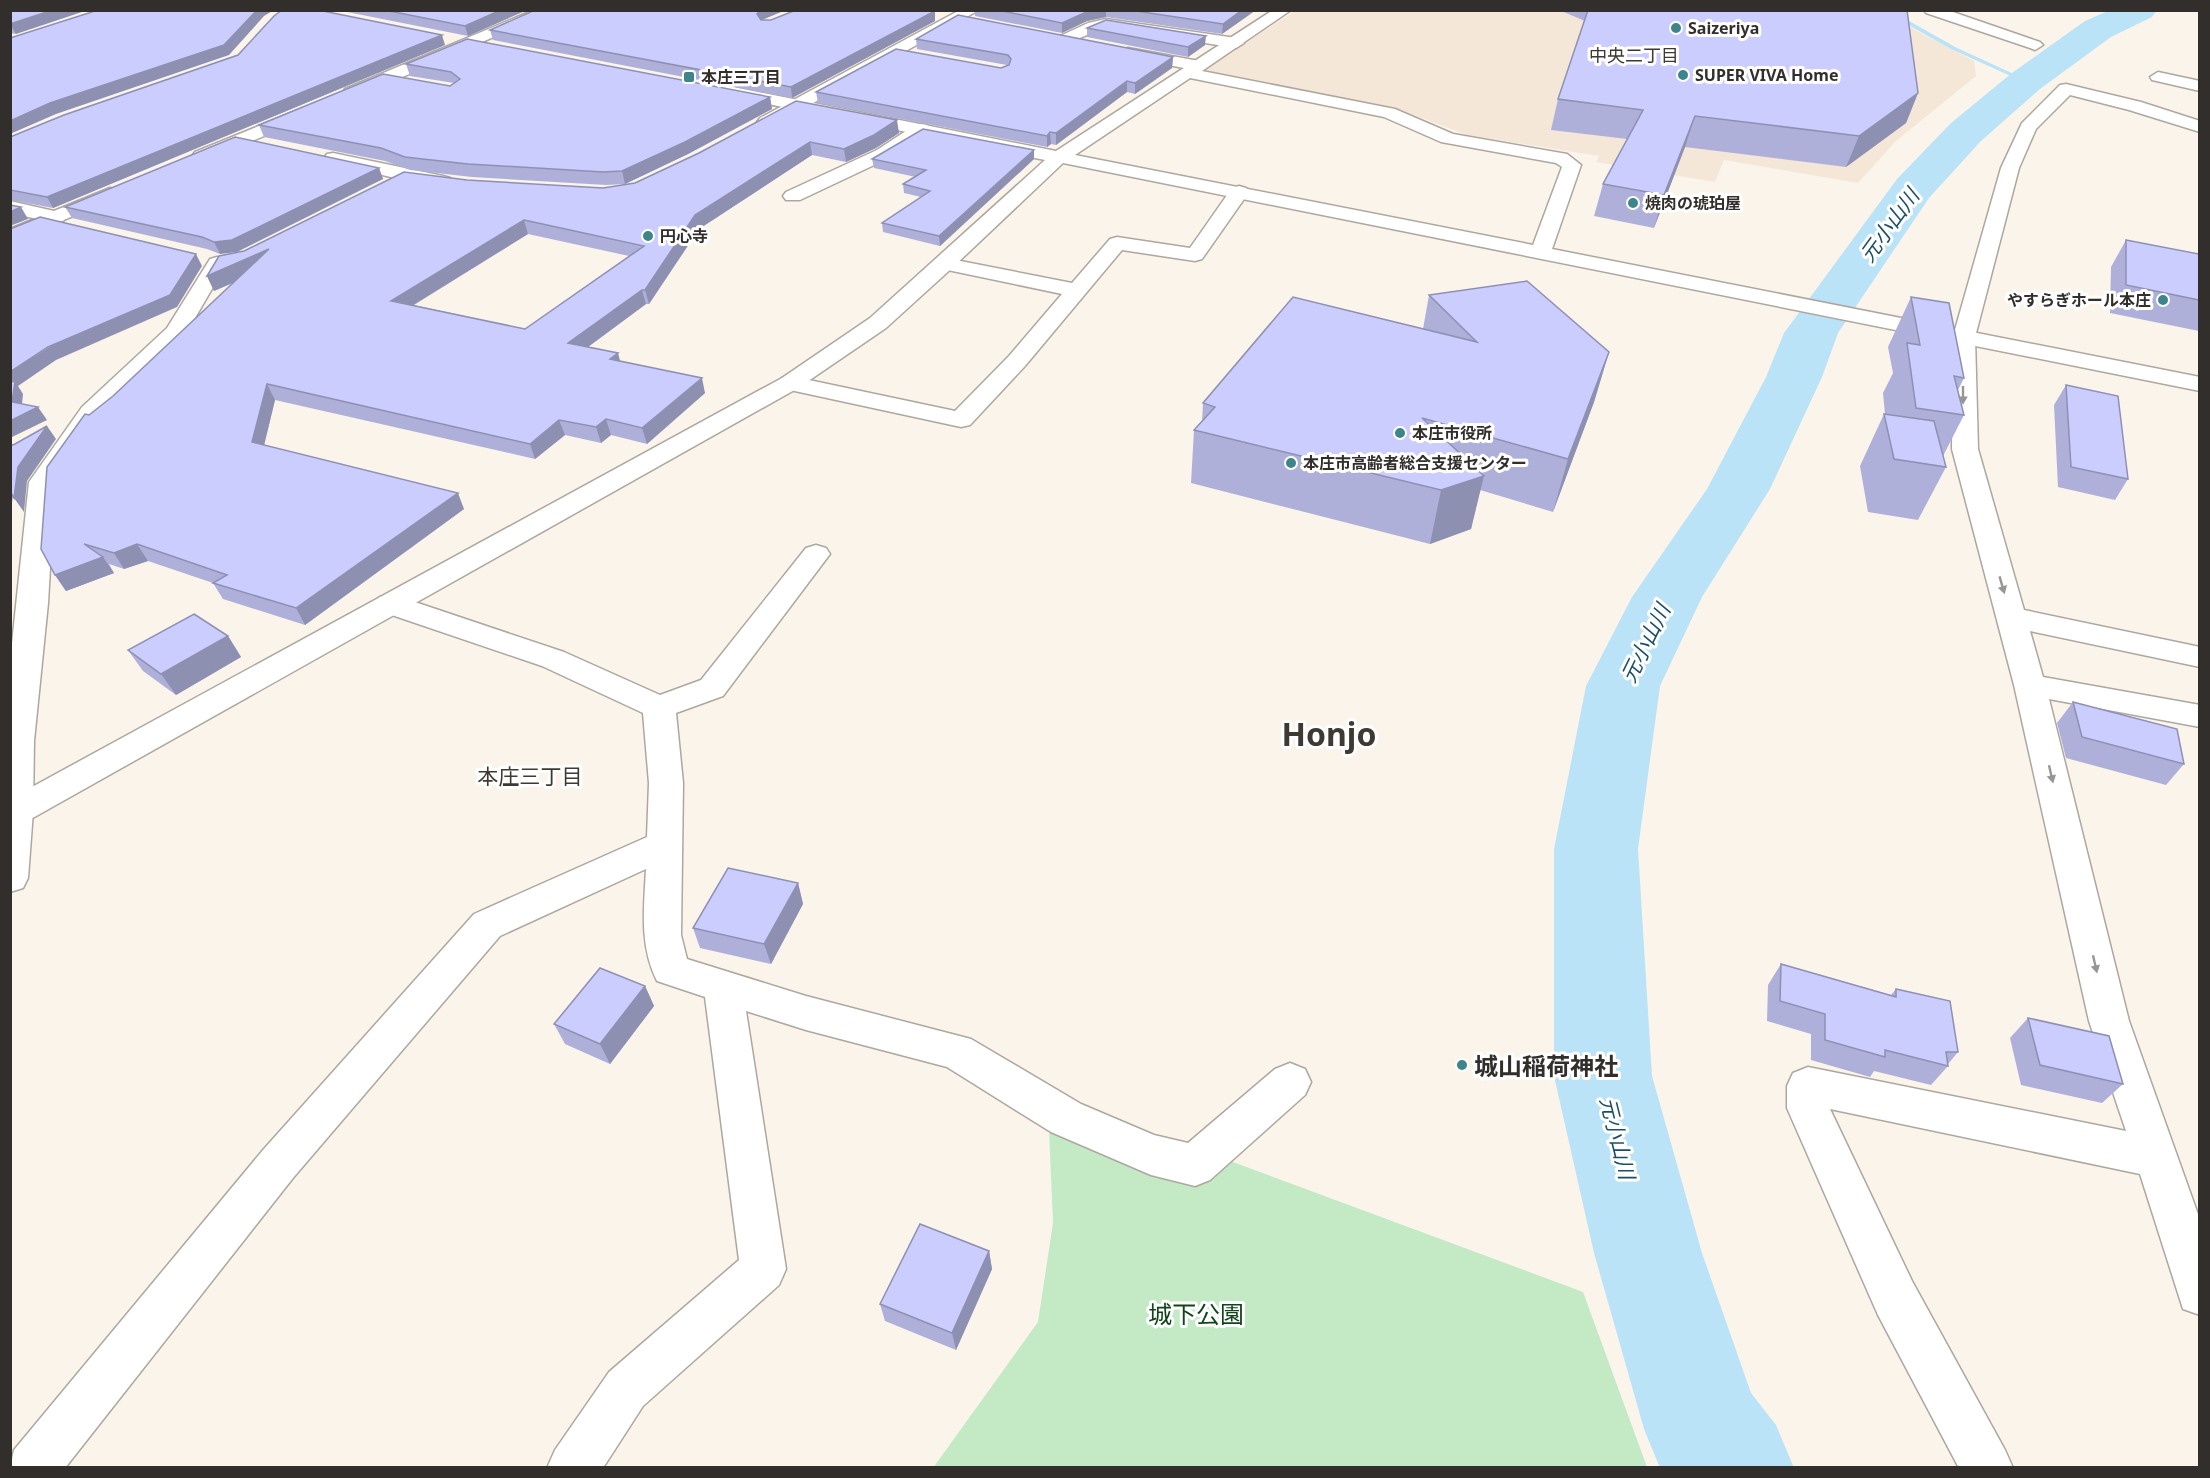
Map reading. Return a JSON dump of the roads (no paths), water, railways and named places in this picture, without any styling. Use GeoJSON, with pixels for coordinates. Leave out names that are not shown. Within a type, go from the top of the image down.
{"type":"FeatureCollection","features":[{"type":"Feature","properties":{"kind":"street"},"geometry":{"type":"LineString","coordinates":[[335,100],[548,10]]}},
{"type":"Feature","properties":{"kind":"street"},"geometry":{"type":"LineString","coordinates":[[13,813],[790,383],[878,323],[945,264],[1059,157],[1284,10]]}},
{"type":"Feature","properties":{"kind":"street"},"geometry":{"type":"LineString","coordinates":[[1931,10],[2035,45]]}},
{"type":"Feature","properties":{"kind":"street"},"geometry":{"type":"LineString","coordinates":[[933,15],[955,20]]}},
{"type":"Feature","properties":{"kind":"street"},"geometry":{"type":"LineString","coordinates":[[755,128],[955,20],[974,17]]}},
{"type":"Feature","properties":{"kind":"street"},"geometry":{"type":"LineString","coordinates":[[1085,44],[1058,39],[1106,23],[1236,43]]}},
{"type":"Feature","properties":{"kind":"street"},"geometry":{"type":"LineString","coordinates":[[439,36],[500,48]]}},
{"type":"Feature","properties":{"kind":"street"},"geometry":{"type":"LineString","coordinates":[[1118,51],[1389,113],[1447,138],[1569,161],[1572,165],[1540,253]]}},
{"type":"Feature","properties":{"kind":"street"},"geometry":{"type":"LineString","coordinates":[[897,52],[920,56]]}},
{"type":"Feature","properties":{"kind":"street"},"geometry":{"type":"LineString","coordinates":[[386,79],[420,84]]}},
{"type":"Feature","properties":{"kind":"street"},"geometry":{"type":"LineString","coordinates":[[2135,106],[2157,81],[2199,86]]}},
{"type":"Feature","properties":{"kind":"street"},"geometry":{"type":"LineString","coordinates":[[710,88],[2199,384]]}},
{"type":"Feature","properties":{"kind":"street"},"geometry":{"type":"LineString","coordinates":[[2199,127],[2135,106],[2066,89],[2028,127],[2010,168],[1964,337],[1965,449],[2030,685],[2109,1021],[2157,1157],[2199,1292]]}},
{"type":"Feature","properties":{"kind":"street"},"geometry":{"type":"LineString","coordinates":[[187,162],[315,108]]}},
{"type":"Feature","properties":{"kind":"street"},"geometry":{"type":"LineString","coordinates":[[793,196],[883,154],[921,129]]}},
{"type":"Feature","properties":{"kind":"street"},"geometry":{"type":"LineString","coordinates":[[240,140],[273,147]]}},
{"type":"Feature","properties":{"kind":"street"},"geometry":{"type":"LineString","coordinates":[[318,155],[385,169],[406,177],[461,184]]}},
{"type":"Feature","properties":{"kind":"street"},"geometry":{"type":"LineString","coordinates":[[386,188],[406,177]]}},
{"type":"Feature","properties":{"kind":"street"},"geometry":{"type":"LineString","coordinates":[[10,236],[123,189]]}},
{"type":"Feature","properties":{"kind":"street"},"geometry":{"type":"LineString","coordinates":[[790,383],[961,420],[982,400],[1117,243],[1195,255],[1239,192]]}},
{"type":"Feature","properties":{"kind":"street"},"geometry":{"type":"LineString","coordinates":[[10,207],[80,229]]}},
{"type":"Feature","properties":{"kind":"street"},"geometry":{"type":"LineString","coordinates":[[10,878],[17,741],[32,614],[42,482],[92,412],[176,332],[226,262],[195,255]]}},
{"type":"Feature","properties":{"kind":"street"},"geometry":{"type":"LineString","coordinates":[[945,264],[1077,290]]}},
{"type":"Feature","properties":{"kind":"street"},"geometry":{"type":"LineString","coordinates":[[53,429],[92,412]]}},
{"type":"Feature","properties":{"kind":"street"},"geometry":{"type":"LineString","coordinates":[[390,604],[553,659],[659,707],[712,688],[816,554]]}},
{"type":"Feature","properties":{"kind":"street"},"geometry":{"type":"LineString","coordinates":[[2011,617],[2199,657]]}},
{"type":"Feature","properties":{"kind":"street"},"geometry":{"type":"LineString","coordinates":[[2030,685],[2199,716]]}},
{"type":"Feature","properties":{"kind":"street"},"geometry":{"type":"LineString","coordinates":[[659,707],[666,783],[662,935],[671,970],[806,1013],[957,1052],[1066,1118],[1151,1155],[1195,1164],[1290,1082]]}},
{"type":"Feature","properties":{"kind":"street"},"geometry":{"type":"LineString","coordinates":[[32,1467],[278,1164],[487,925],[664,845]]}},
{"type":"Feature","properties":{"kind":"street"},"geometry":{"type":"LineString","coordinates":[[573,1467],[626,1389],[763,1269],[723,987]]}},
{"type":"Feature","properties":{"kind":"street"},"geometry":{"type":"LineString","coordinates":[[1987,1467],[1895,1298],[1808,1108],[1808,1086],[2157,1157]]}},
{"type":"Feature","properties":{"kind":"street"},"geometry":{"type":"LineString","coordinates":[[10,1456],[21,1467]]}},
{"type":"Feature","properties":{"kind":"waterway"},"geometry":{"type":"LineString","coordinates":[[1885,10],[1953,48],[2026,81]]}},
{"type":"Feature","properties":{"kind":"waterway","name":"元小山川"},"geometry":{"type":"LineString","coordinates":[[1733,1468],[1704,1429],[1648,1253],[1603,1076],[1596,849],[1623,686],[1667,597],[1738,489],[1794,377],[1811,333],[1913,189],[1966,132],[2026,81],[2098,29],[2140,10]]}},
{"type":"Feature","properties":{"kind":"place","name":"Saizeriya"},"geometry":{"type":"Point","coordinates":[1676,28]}},
{"type":"Feature","properties":{"kind":"place","name":"SUPER VIVA Home"},"geometry":{"type":"Point","coordinates":[1683,75]}},
{"type":"Feature","properties":{"kind":"place","name":"本庄三丁目"},"geometry":{"type":"Point","coordinates":[689,77]}},
{"type":"Feature","properties":{"kind":"place","name":"焼肉の琥珀屋"},"geometry":{"type":"Point","coordinates":[1633,203]}},
{"type":"Feature","properties":{"kind":"place","name":"円心寺"},"geometry":{"type":"Point","coordinates":[648,236]}},
{"type":"Feature","properties":{"kind":"place","name":"やすらぎホール本庄"},"geometry":{"type":"Point","coordinates":[2163,300]}},
{"type":"Feature","properties":{"kind":"place","name":"本庄市役所"},"geometry":{"type":"Point","coordinates":[1400,433]}},
{"type":"Feature","properties":{"kind":"place","name":"本庄市高齢者総合支援センター"},"geometry":{"type":"Point","coordinates":[1291,463]}},
{"type":"Feature","properties":{"kind":"place","name":"城山稲荷神社"},"geometry":{"type":"Point","coordinates":[1462,1065]}},
{"type":"Feature","properties":{"kind":"district","name":"中央二丁目"},"geometry":{"type":"Point","coordinates":[1634,55]}},
{"type":"Feature","properties":{"kind":"district","name":"Honjo"},"geometry":{"type":"Point","coordinates":[1329,733]}},
{"type":"Feature","properties":{"kind":"district","name":"本庄三丁目"},"geometry":{"type":"Point","coordinates":[530,776]}},
{"type":"Feature","properties":{"kind":"park label","name":"城下公園"},"geometry":{"type":"Point","coordinates":[1196,1313]}}]}
